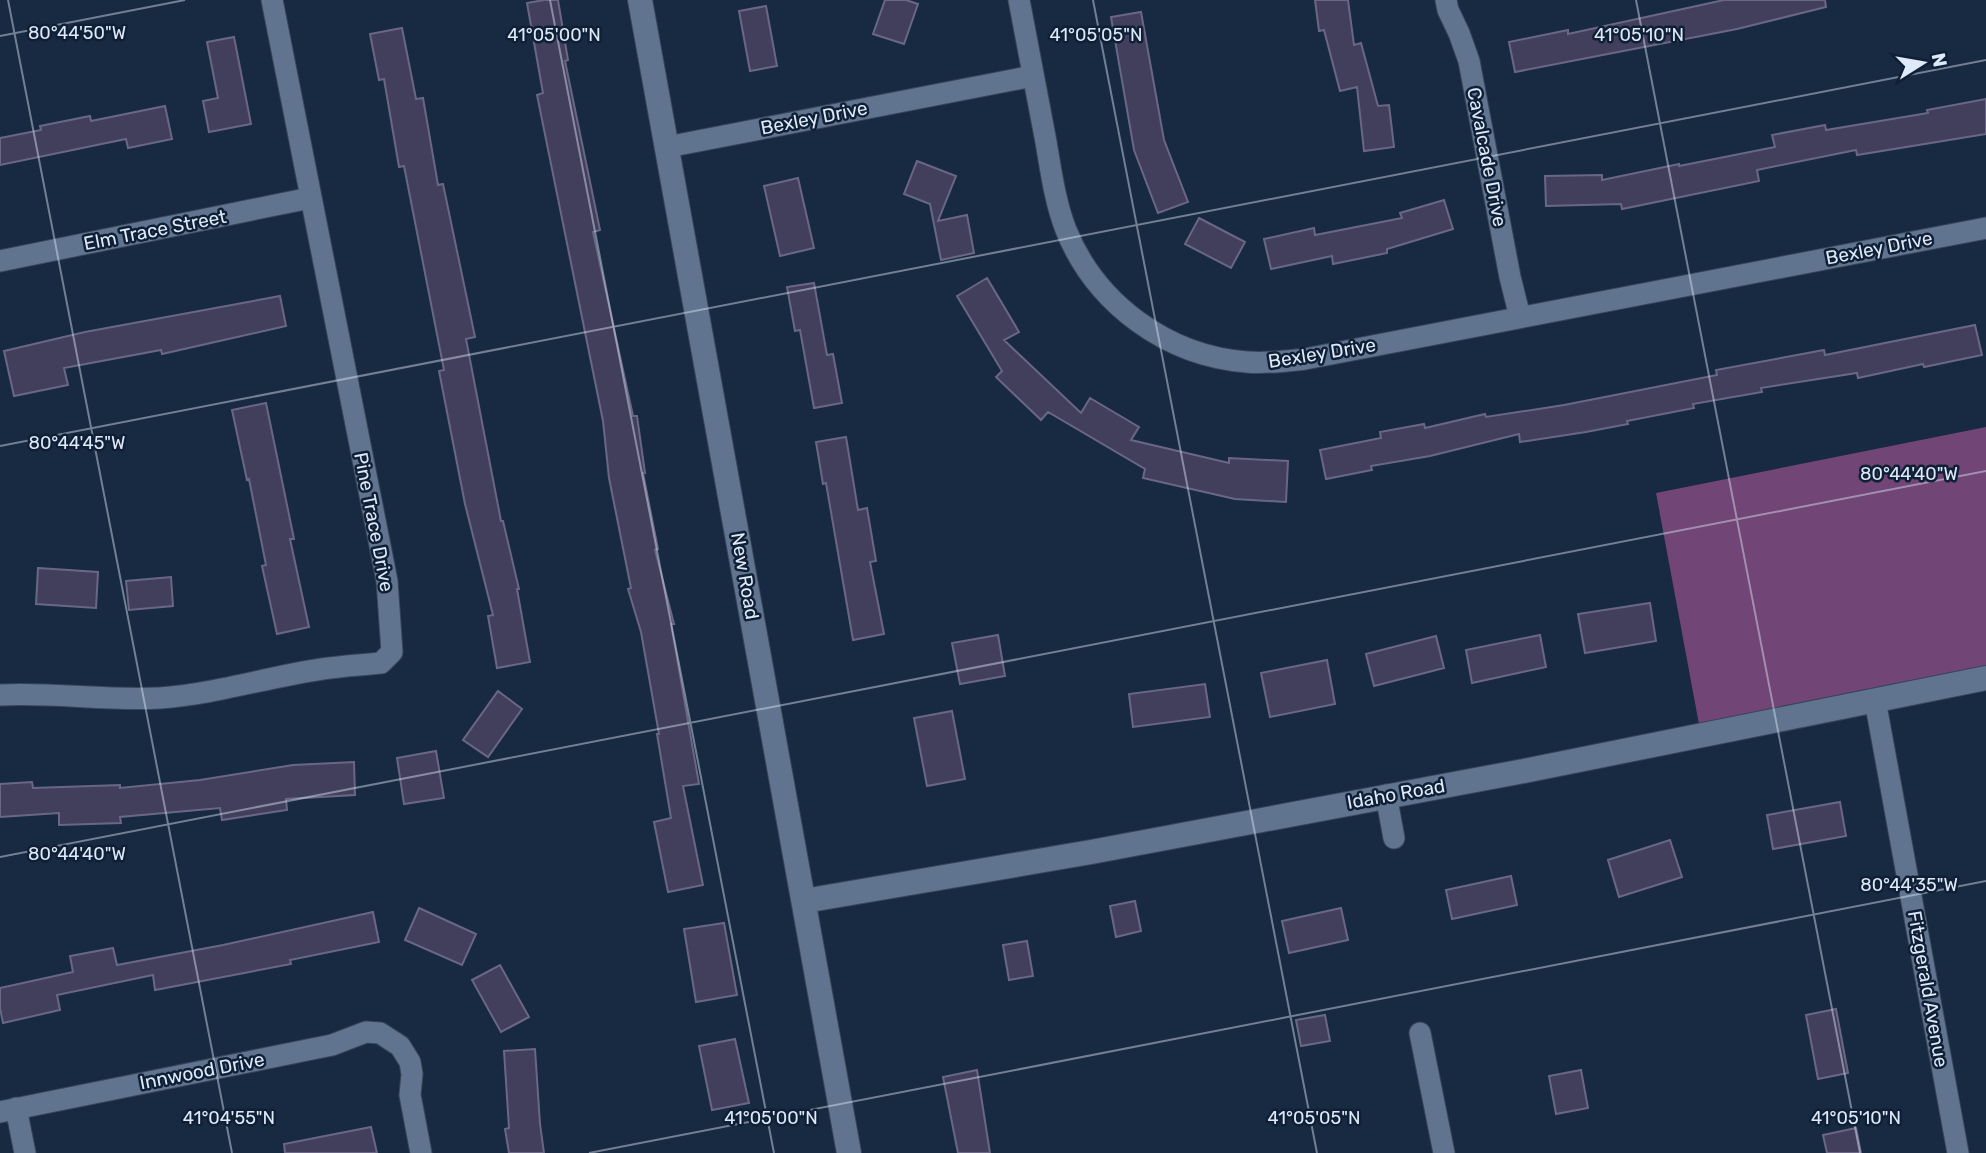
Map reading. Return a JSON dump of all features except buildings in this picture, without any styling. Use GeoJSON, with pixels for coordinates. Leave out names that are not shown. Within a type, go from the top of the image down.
{"type":"FeatureCollection","features":[{"type":"Feature","properties":{"kind":"street","name":"Pine Trace Drive"},"geometry":{"type":"LineString","coordinates":[[0,695],[161,698],[322,669],[381,663],[392,652],[387,581],[272,0]]}},
{"type":"Feature","properties":{"kind":"street","name":"New Road"},"geometry":{"type":"LineString","coordinates":[[640,0],[849,1153]]}},
{"type":"Feature","properties":{"kind":"street"},"geometry":{"type":"LineString","coordinates":[[1019,0],[1033,76]]}},
{"type":"Feature","properties":{"kind":"street","name":"Cavalcade Drive"},"geometry":{"type":"LineString","coordinates":[[1446,0],[1447,10],[1460,33],[1469,61],[1510,276],[1521,317]]}},
{"type":"Feature","properties":{"kind":"street","name":"Bexley Drive"},"geometry":{"type":"LineString","coordinates":[[667,147],[1033,76],[1057,203],[1076,251],[1096,281],[1117,305],[1146,328],[1171,342],[1223,359],[1277,362],[1986,228]]}},
{"type":"Feature","properties":{"kind":"street","name":"Elm Trace Street"},"geometry":{"type":"LineString","coordinates":[[0,261],[310,198]]}},
{"type":"Feature","properties":{"kind":"street","name":"Idaho Road"},"geometry":{"type":"LineString","coordinates":[[804,901],[1091,852],[1524,771],[1986,678]]}},
{"type":"Feature","properties":{"kind":"street","name":"Fitzgerald Avenue"},"geometry":{"type":"LineString","coordinates":[[1875,700],[1958,1153]]}},
{"type":"Feature","properties":{"kind":"street"},"geometry":{"type":"LineString","coordinates":[[1386,796],[1394,838]]}},
{"type":"Feature","properties":{"kind":"street","name":"Innwood Drive"},"geometry":{"type":"LineString","coordinates":[[8,1110],[332,1045],[366,1032],[380,1033],[400,1046],[410,1062],[410,1095],[421,1153]]}},
{"type":"Feature","properties":{"kind":"street"},"geometry":{"type":"LineString","coordinates":[[1420,1033],[1444,1153]]}},
{"type":"Feature","properties":{"kind":"street"},"geometry":{"type":"LineString","coordinates":[[8,1110],[25,1153]]}},
{"type":"Feature","properties":{"kind":"shaded area"},"geometry":{"type":"Polygon","coordinates":[[[1986,427],[1986,678],[1701,735],[1656,493],[1986,427]]]}}]}
